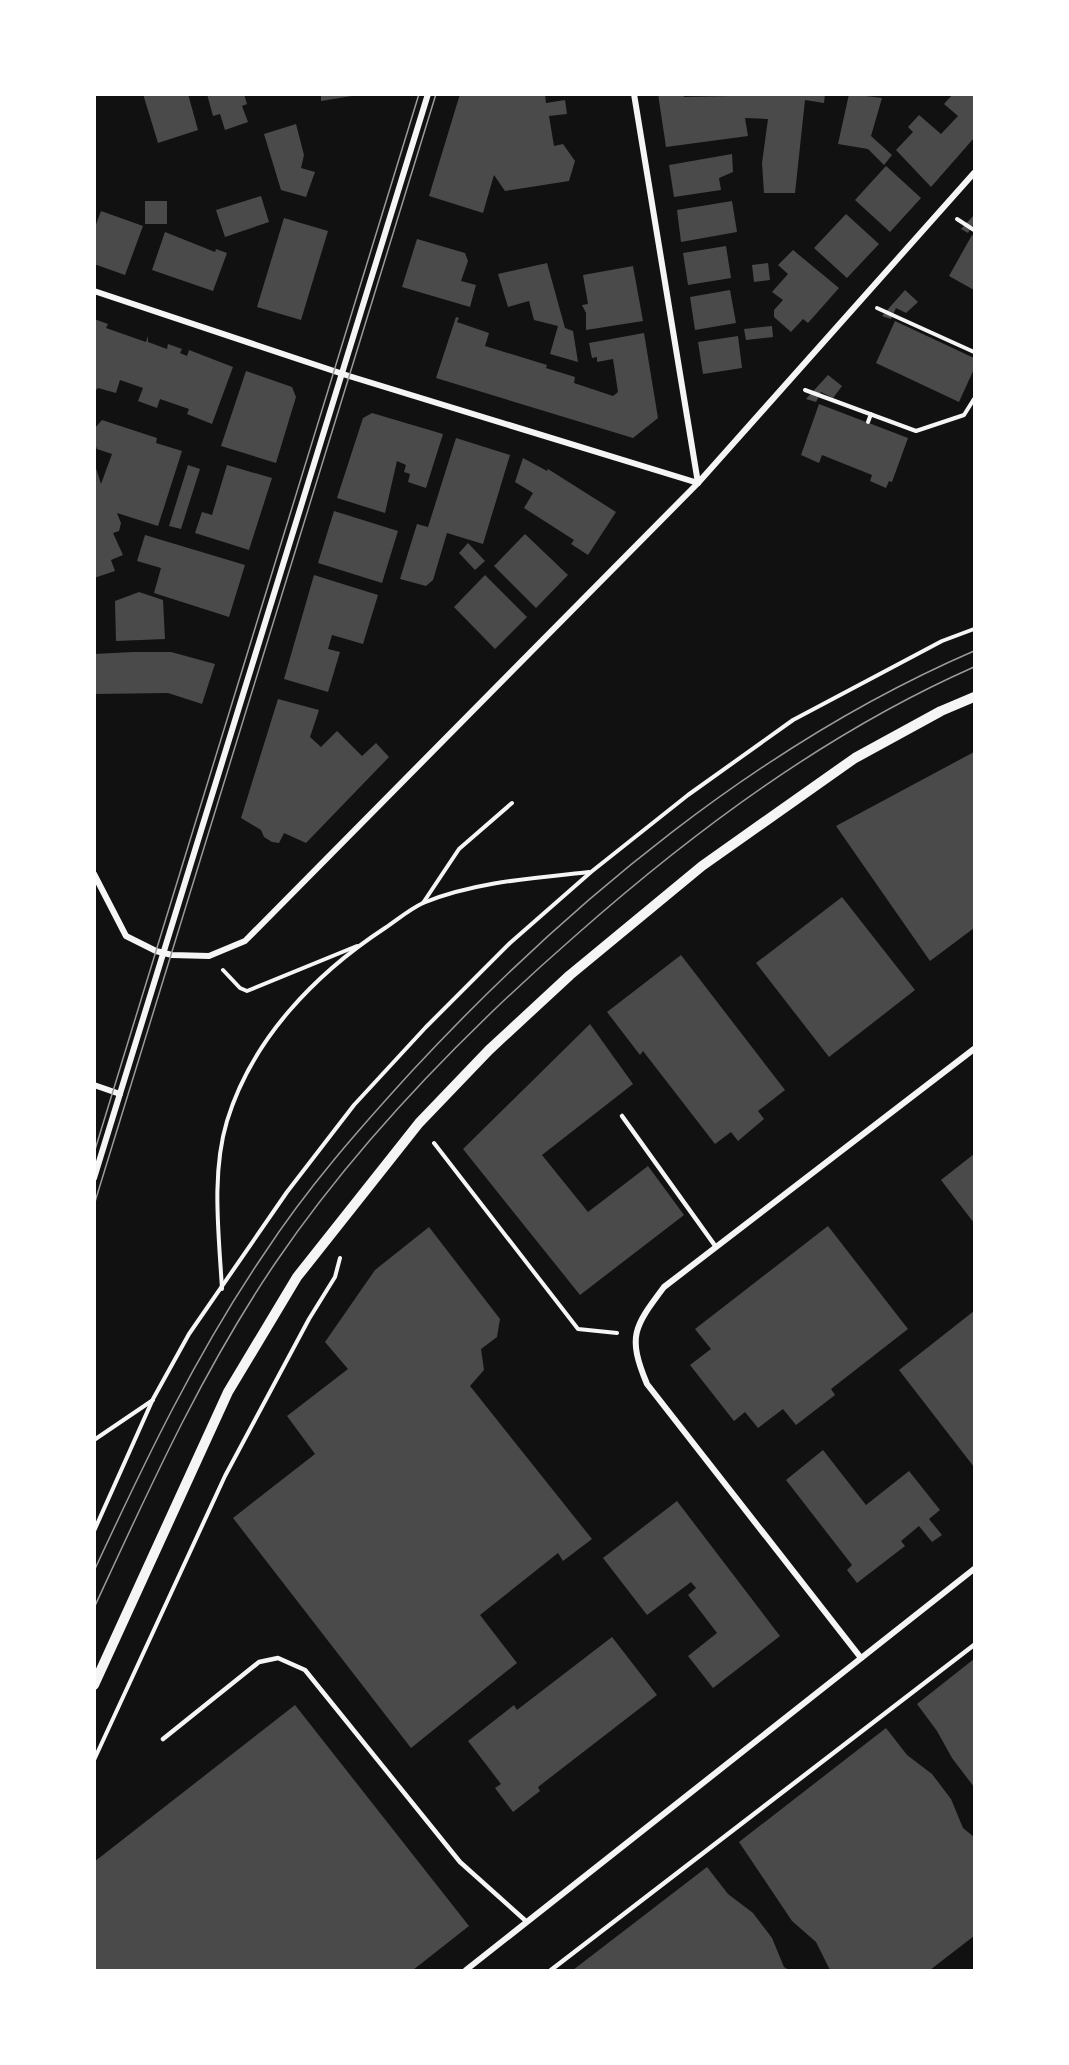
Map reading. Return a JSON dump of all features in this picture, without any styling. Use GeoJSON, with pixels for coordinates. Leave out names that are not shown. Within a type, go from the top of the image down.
{"type":"FeatureCollection","features":[{"type":"Feature","properties":{"kind":"street"},"geometry":{"type":"LineString","coordinates":[[94,1178],[428,94]]}},
{"type":"Feature","properties":{"kind":"street"},"geometry":{"type":"LineString","coordinates":[[634,94],[698,483]]}},
{"type":"Feature","properties":{"kind":"street"},"geometry":{"type":"LineString","coordinates":[[94,874],[126,936],[162,953],[208,956],[245,941],[698,483],[975,173]]}},
{"type":"Feature","properties":{"kind":"street"},"geometry":{"type":"LineString","coordinates":[[94,291],[343,374],[698,483]]}},
{"type":"Feature","properties":{"kind":"street"},"geometry":{"type":"LineString","coordinates":[[94,1685],[228,1392],[297,1277],[419,1123],[489,1050],[570,975],[702,866],[855,758],[941,711],[975,697]]}},
{"type":"Feature","properties":{"kind":"street"},"geometry":{"type":"LineString","coordinates":[[861,1658],[647,1384],[634,1354],[635,1335],[640,1318],[664,1287],[975,1049]]}},
{"type":"Feature","properties":{"kind":"street"},"geometry":{"type":"LineString","coordinates":[[94,1085],[120,1094]]}},
{"type":"Feature","properties":{"kind":"street"},"geometry":{"type":"LineString","coordinates":[[466,1971],[975,1569]]}},
{"type":"Feature","properties":{"kind":"lane"},"geometry":{"type":"LineString","coordinates":[[622,1116],[716,1247]]}},
{"type":"Feature","properties":{"kind":"lane"},"geometry":{"type":"LineString","coordinates":[[551,1971],[975,1645]]}},
{"type":"Feature","properties":{"kind":"lane"},"geometry":{"type":"LineString","coordinates":[[163,1739],[259,1662],[278,1658],[305,1670],[460,1862],[527,1922]]}},
{"type":"Feature","properties":{"kind":"path"},"geometry":{"type":"LineString","coordinates":[[861,301],[940,339],[975,352]]}},
{"type":"Feature","properties":{"kind":"path"},"geometry":{"type":"LineString","coordinates":[[787,383],[916,431],[964,415],[975,399]]}},
{"type":"Feature","properties":{"kind":"path"},"geometry":{"type":"LineString","coordinates":[[868,422],[871,414]]}},
{"type":"Feature","properties":{"kind":"path"},"geometry":{"type":"LineString","coordinates":[[94,1531],[153,1400],[189,1334],[287,1192],[354,1105],[510,943],[591,872],[688,795],[793,720],[942,641],[975,629]]}},
{"type":"Feature","properties":{"kind":"path"},"geometry":{"type":"LineString","coordinates":[[423,904],[459,849],[512,803]]}},
{"type":"Feature","properties":{"kind":"path"},"geometry":{"type":"LineString","coordinates":[[222,1289],[218,1220],[220,1158],[226,1122],[243,1076],[266,1038],[315,983],[361,944],[423,904],[471,890],[525,879],[591,872]]}},
{"type":"Feature","properties":{"kind":"path"},"geometry":{"type":"LineString","coordinates":[[240,988],[247,991],[361,944]]}},
{"type":"Feature","properties":{"kind":"path"},"geometry":{"type":"LineString","coordinates":[[428,1148],[440,1133]]}},
{"type":"Feature","properties":{"kind":"path"},"geometry":{"type":"LineString","coordinates":[[434,1143],[578,1329],[635,1335]]}},
{"type":"Feature","properties":{"kind":"path"},"geometry":{"type":"LineString","coordinates":[[94,1761],[225,1476],[335,1277],[341,1256]]}},
{"type":"Feature","properties":{"kind":"path"},"geometry":{"type":"LineString","coordinates":[[94,1440],[153,1400]]}},
{"type":"Feature","properties":{"kind":"building"},"geometry":{"type":"Polygon","coordinates":[[[143,94],[188,94],[198,130],[158,143],[143,94]]]}},
{"type":"Feature","properties":{"kind":"building"},"geometry":{"type":"Polygon","coordinates":[[[207,94],[244,94],[247,104],[242,106],[248,122],[225,130],[220,114],[213,116],[207,94]]]}},
{"type":"Feature","properties":{"kind":"building"},"geometry":{"type":"Polygon","coordinates":[[[321,94],[352,94],[352,96],[321,101],[321,94]]]}},
{"type":"Feature","properties":{"kind":"building"},"geometry":{"type":"Polygon","coordinates":[[[460,94],[545,94],[546,103],[565,100],[567,114],[549,116],[554,146],[563,144],[575,161],[569,181],[505,191],[494,175],[483,213],[429,196],[460,94]]]}},
{"type":"Feature","properties":{"kind":"building"},"geometry":{"type":"Polygon","coordinates":[[[658,94],[683,94],[684,97],[825,94],[824,103],[805,100],[795,193],[764,193],[762,163],[768,119],[745,118],[748,136],[666,147],[658,94]]]}},
{"type":"Feature","properties":{"kind":"building"},"geometry":{"type":"Polygon","coordinates":[[[849,94],[882,98],[871,136],[892,155],[884,165],[868,149],[838,144],[849,94]]]}},
{"type":"Feature","properties":{"kind":"building"},"geometry":{"type":"Polygon","coordinates":[[[953,94],[974,94],[974,138],[931,187],[896,150],[913,132],[908,127],[919,115],[941,134],[958,116],[944,104],[953,94]]]}},
{"type":"Feature","properties":{"kind":"building"},"geometry":{"type":"Polygon","coordinates":[[[296,124],[304,155],[301,168],[315,172],[306,197],[281,190],[264,134],[296,124]]]}},
{"type":"Feature","properties":{"kind":"building"},"geometry":{"type":"Polygon","coordinates":[[[732,154],[733,172],[719,178],[721,190],[674,197],[669,165],[732,154]]]}},
{"type":"Feature","properties":{"kind":"building"},"geometry":{"type":"Polygon","coordinates":[[[886,166],[921,198],[890,232],[855,200],[886,166]]]}},
{"type":"Feature","properties":{"kind":"building"},"geometry":{"type":"Polygon","coordinates":[[[261,196],[269,222],[225,237],[216,210],[261,196]]]}},
{"type":"Feature","properties":{"kind":"building"},"geometry":{"type":"Polygon","coordinates":[[[145,201],[167,201],[167,224],[145,224],[145,201]]]}},
{"type":"Feature","properties":{"kind":"building"},"geometry":{"type":"Polygon","coordinates":[[[732,201],[737,232],[681,242],[677,210],[732,201]]]}},
{"type":"Feature","properties":{"kind":"building"},"geometry":{"type":"Polygon","coordinates":[[[101,211],[143,226],[125,275],[94,264],[94,230],[101,211]]]}},
{"type":"Feature","properties":{"kind":"building"},"geometry":{"type":"Polygon","coordinates":[[[846,214],[879,244],[847,278],[814,248],[846,214]]]}},
{"type":"Feature","properties":{"kind":"building"},"geometry":{"type":"Polygon","coordinates":[[[974,215],[974,223],[968,233],[961,229],[974,215]]]}},
{"type":"Feature","properties":{"kind":"building"},"geometry":{"type":"Polygon","coordinates":[[[284,218],[328,231],[301,320],[257,307],[284,218]]]}},
{"type":"Feature","properties":{"kind":"building"},"geometry":{"type":"Polygon","coordinates":[[[165,232],[215,252],[216,249],[227,253],[213,291],[152,270],[165,232]]]}},
{"type":"Feature","properties":{"kind":"building"},"geometry":{"type":"Polygon","coordinates":[[[972,235],[974,236],[974,290],[949,276],[972,235]]]}},
{"type":"Feature","properties":{"kind":"building"},"geometry":{"type":"Polygon","coordinates":[[[417,239],[465,253],[468,261],[461,281],[476,285],[470,307],[402,287],[417,239]]]}},
{"type":"Feature","properties":{"kind":"building"},"geometry":{"type":"Polygon","coordinates":[[[726,246],[731,278],[688,285],[683,253],[726,246]]]}},
{"type":"Feature","properties":{"kind":"building"},"geometry":{"type":"Polygon","coordinates":[[[793,250],[839,288],[808,323],[803,319],[791,332],[774,317],[774,310],[783,300],[772,292],[788,274],[778,265],[793,250]]]}},
{"type":"Feature","properties":{"kind":"building"},"geometry":{"type":"Polygon","coordinates":[[[547,263],[565,328],[573,331],[578,362],[550,354],[558,326],[534,320],[529,301],[508,307],[498,274],[547,263]]]}},
{"type":"Feature","properties":{"kind":"building"},"geometry":{"type":"Polygon","coordinates":[[[768,263],[770,280],[754,282],[752,265],[768,263]]]}},
{"type":"Feature","properties":{"kind":"building"},"geometry":{"type":"Polygon","coordinates":[[[633,266],[643,321],[586,330],[586,313],[582,305],[588,304],[583,275],[633,266]]]}},
{"type":"Feature","properties":{"kind":"building"},"geometry":{"type":"Polygon","coordinates":[[[730,290],[736,323],[695,330],[690,297],[730,290]]]}},
{"type":"Feature","properties":{"kind":"building"},"geometry":{"type":"Polygon","coordinates":[[[905,290],[918,302],[906,313],[896,308],[891,319],[882,316],[905,290]]]}},
{"type":"Feature","properties":{"kind":"building"},"geometry":{"type":"Polygon","coordinates":[[[456,317],[459,318],[457,322],[489,333],[485,346],[547,365],[546,368],[575,377],[574,383],[613,396],[618,392],[613,359],[597,362],[597,357],[592,358],[589,343],[644,333],[658,418],[633,438],[436,378],[456,317]]]}},
{"type":"Feature","properties":{"kind":"building"},"geometry":{"type":"Polygon","coordinates":[[[94,319],[108,324],[106,328],[146,342],[148,336],[148,342],[167,349],[168,344],[182,349],[180,353],[187,356],[189,350],[233,367],[212,424],[187,414],[189,409],[160,399],[157,408],[138,401],[143,388],[120,380],[116,393],[98,388],[94,392],[94,319]]]}},
{"type":"Feature","properties":{"kind":"building"},"geometry":{"type":"Polygon","coordinates":[[[895,321],[974,358],[974,369],[959,402],[876,363],[895,321]]]}},
{"type":"Feature","properties":{"kind":"building"},"geometry":{"type":"Polygon","coordinates":[[[772,326],[773,337],[746,340],[744,329],[772,326]]]}},
{"type":"Feature","properties":{"kind":"building"},"geometry":{"type":"Polygon","coordinates":[[[738,336],[742,368],[703,374],[698,342],[738,336]]]}},
{"type":"Feature","properties":{"kind":"building"},"geometry":{"type":"Polygon","coordinates":[[[246,371],[292,387],[296,397],[276,463],[221,446],[246,371]]]}},
{"type":"Feature","properties":{"kind":"building"},"geometry":{"type":"Polygon","coordinates":[[[828,375],[842,386],[833,398],[821,392],[816,402],[806,399],[828,375]]]}},
{"type":"Feature","properties":{"kind":"building"},"geometry":{"type":"Polygon","coordinates":[[[819,404],[908,438],[892,482],[889,481],[886,488],[870,481],[872,475],[822,455],[819,463],[801,455],[819,404]]]}},
{"type":"Feature","properties":{"kind":"building"},"geometry":{"type":"Polygon","coordinates":[[[372,413],[443,434],[426,488],[408,482],[410,474],[404,472],[406,465],[397,461],[385,513],[337,498],[363,418],[372,413]]]}},
{"type":"Feature","properties":{"kind":"building"},"geometry":{"type":"Polygon","coordinates":[[[102,420],[157,438],[156,443],[182,451],[158,526],[117,513],[121,523],[119,531],[113,533],[123,555],[111,560],[115,571],[94,578],[94,462],[101,484],[112,454],[97,449],[94,442],[94,429],[102,420]]]}},
{"type":"Feature","properties":{"kind":"building"},"geometry":{"type":"Polygon","coordinates":[[[456,438],[510,455],[483,544],[447,533],[433,580],[426,586],[400,579],[417,524],[428,527],[456,438]]]}},
{"type":"Feature","properties":{"kind":"building"},"geometry":{"type":"Polygon","coordinates":[[[523,458],[547,471],[548,469],[616,512],[588,555],[571,544],[574,540],[524,508],[533,493],[515,482],[523,458]]]}},
{"type":"Feature","properties":{"kind":"building"},"geometry":{"type":"Polygon","coordinates":[[[188,465],[200,469],[181,529],[169,526],[188,465]]]}},
{"type":"Feature","properties":{"kind":"building"},"geometry":{"type":"Polygon","coordinates":[[[227,465],[272,478],[249,550],[195,533],[202,512],[212,515],[227,465]]]}},
{"type":"Feature","properties":{"kind":"building"},"geometry":{"type":"Polygon","coordinates":[[[334,511],[398,531],[382,583],[318,563],[334,511]]]}},
{"type":"Feature","properties":{"kind":"building"},"geometry":{"type":"Polygon","coordinates":[[[525,534],[568,575],[536,608],[494,566],[525,534]]]}},
{"type":"Feature","properties":{"kind":"building"},"geometry":{"type":"Polygon","coordinates":[[[145,535],[245,565],[229,617],[154,593],[161,568],[137,561],[145,535]]]}},
{"type":"Feature","properties":{"kind":"building"},"geometry":{"type":"Polygon","coordinates":[[[468,543],[485,561],[475,570],[459,553],[468,543]]]}},
{"type":"Feature","properties":{"kind":"building"},"geometry":{"type":"Polygon","coordinates":[[[314,575],[378,595],[363,644],[332,635],[328,649],[340,652],[328,692],[284,679],[314,575]]]}},
{"type":"Feature","properties":{"kind":"building"},"geometry":{"type":"Polygon","coordinates":[[[485,575],[527,617],[495,649],[454,607],[485,575]]]}},
{"type":"Feature","properties":{"kind":"building"},"geometry":{"type":"Polygon","coordinates":[[[139,592],[163,600],[165,639],[116,641],[115,601],[139,592]]]}},
{"type":"Feature","properties":{"kind":"building"},"geometry":{"type":"Polygon","coordinates":[[[171,652],[215,664],[202,704],[168,693],[94,694],[94,654],[171,652]]]}},
{"type":"Feature","properties":{"kind":"building"},"geometry":{"type":"Polygon","coordinates":[[[278,699],[319,710],[310,737],[321,747],[337,731],[362,756],[376,743],[389,757],[306,843],[284,833],[279,843],[272,842],[264,837],[261,830],[241,818],[278,699]]]}},
{"type":"Feature","properties":{"kind":"building"},"geometry":{"type":"Polygon","coordinates":[[[974,752],[974,928],[930,961],[836,826],[974,752]]]}},
{"type":"Feature","properties":{"kind":"building"},"geometry":{"type":"Polygon","coordinates":[[[842,897],[915,990],[829,1057],[756,963],[842,897]]]}},
{"type":"Feature","properties":{"kind":"building"},"geometry":{"type":"Polygon","coordinates":[[[681,955],[785,1090],[758,1111],[764,1119],[738,1141],[731,1132],[715,1144],[643,1051],[640,1055],[607,1012],[681,955]]]}},
{"type":"Feature","properties":{"kind":"building"},"geometry":{"type":"Polygon","coordinates":[[[590,1024],[633,1084],[542,1155],[588,1212],[648,1166],[684,1215],[580,1295],[463,1149],[590,1024]]]}},
{"type":"Feature","properties":{"kind":"building"},"geometry":{"type":"Polygon","coordinates":[[[974,1154],[974,1223],[941,1180],[974,1154]]]}},
{"type":"Feature","properties":{"kind":"building"},"geometry":{"type":"Polygon","coordinates":[[[828,1226],[908,1329],[831,1389],[835,1395],[796,1425],[783,1409],[758,1428],[745,1412],[734,1421],[690,1365],[711,1349],[695,1329],[828,1226]]]}},
{"type":"Feature","properties":{"kind":"building"},"geometry":{"type":"Polygon","coordinates":[[[429,1227],[500,1319],[497,1337],[481,1349],[484,1370],[470,1386],[592,1539],[563,1561],[558,1553],[480,1615],[517,1663],[411,1748],[233,1518],[315,1454],[287,1416],[348,1369],[325,1342],[375,1270],[429,1227]]]}},
{"type":"Feature","properties":{"kind":"building"},"geometry":{"type":"Polygon","coordinates":[[[974,1311],[974,1467],[899,1370],[974,1311]]]}},
{"type":"Feature","properties":{"kind":"building"},"geometry":{"type":"Polygon","coordinates":[[[823,1450],[866,1505],[909,1471],[940,1510],[929,1519],[942,1535],[932,1542],[919,1526],[901,1541],[905,1546],[857,1583],[847,1570],[852,1565],[786,1480],[823,1450]]]}},
{"type":"Feature","properties":{"kind":"building"},"geometry":{"type":"Polygon","coordinates":[[[677,1501],[780,1636],[713,1688],[688,1656],[717,1633],[688,1595],[696,1588],[691,1582],[647,1615],[603,1558],[677,1501]]]}},
{"type":"Feature","properties":{"kind":"building"},"geometry":{"type":"Polygon","coordinates":[[[612,1637],[657,1695],[538,1787],[540,1791],[513,1812],[495,1788],[501,1784],[468,1741],[514,1705],[517,1710],[612,1637]]]}},
{"type":"Feature","properties":{"kind":"building"},"geometry":{"type":"Polygon","coordinates":[[[974,1659],[974,1787],[917,1704],[974,1659]]]}},
{"type":"Feature","properties":{"kind":"building"},"geometry":{"type":"Polygon","coordinates":[[[295,1705],[469,1926],[413,1970],[94,1970],[94,1862],[295,1705]]]}},
{"type":"Feature","properties":{"kind":"building"},"geometry":{"type":"Polygon","coordinates":[[[886,1728],[907,1755],[932,1774],[951,1799],[963,1828],[974,1837],[974,1936],[930,1970],[830,1970],[816,1942],[792,1921],[739,1842],[886,1728]]]}},
{"type":"Feature","properties":{"kind":"building"},"geometry":{"type":"Polygon","coordinates":[[[707,1867],[728,1894],[753,1913],[772,1938],[784,1967],[789,1970],[573,1970],[707,1867]]]}},
{"type":"Feature","properties":{"kind":"tram line"},"geometry":{"type":"LineString","coordinates":[[94,1153],[419,94]]}},
{"type":"Feature","properties":{"kind":"tram line"},"geometry":{"type":"LineString","coordinates":[[94,1205],[436,94]]}},
{"type":"Feature","properties":{"kind":"tram line"},"geometry":{"type":"LineString","coordinates":[[94,1571],[173,1409],[239,1292],[316,1182],[412,1071],[472,1008],[603,888],[672,832],[744,780],[818,732],[895,689],[974,651]]}},
{"type":"Feature","properties":{"kind":"tram line"},"geometry":{"type":"LineString","coordinates":[[94,1608],[178,1431],[249,1303],[308,1217],[342,1173],[415,1090],[493,1011],[575,936],[667,858],[715,821],[764,786],[867,722],[974,667]]}}]}
